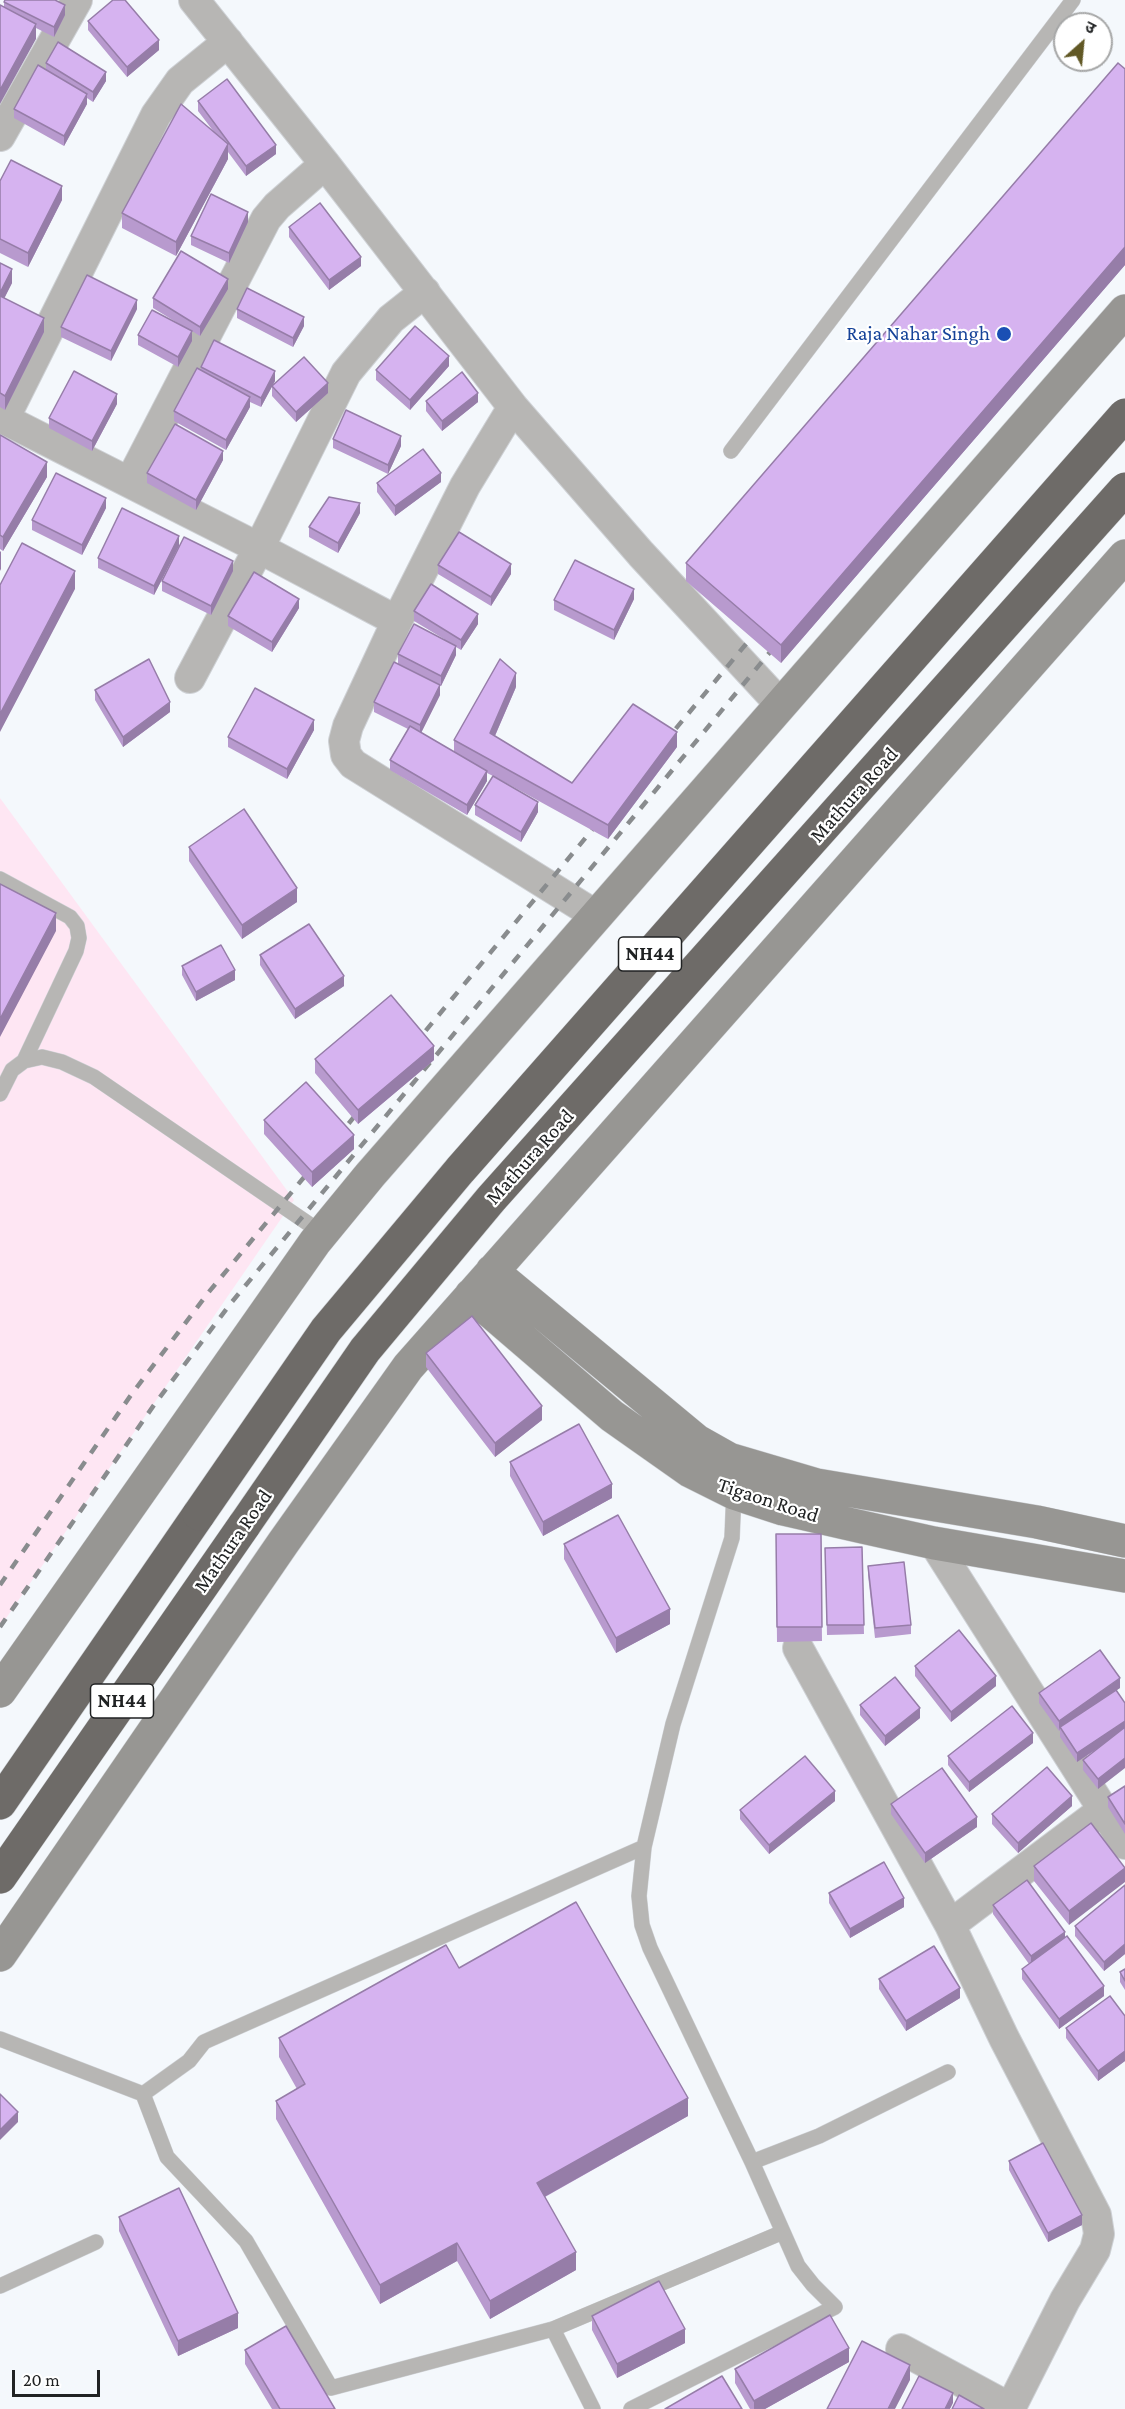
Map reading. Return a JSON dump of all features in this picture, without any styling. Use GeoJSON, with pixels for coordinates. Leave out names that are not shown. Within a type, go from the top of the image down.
{"type":"FeatureCollection","features":[{"type":"Feature","properties":{"kind":"highway","name":"Mathura Road"},"geometry":{"type":"LineString","coordinates":[[0,1803],[326,1330],[460,1170],[1125,415]]}},
{"type":"Feature","properties":{"kind":"highway","name":"Mathura Road"},"geometry":{"type":"LineString","coordinates":[[0,1877],[365,1350],[491,1199],[1125,489]]}},
{"type":"Feature","properties":{"kind":"main road"},"geometry":{"type":"LineString","coordinates":[[0,1691],[302,1258],[370,1174],[1125,311]]}},
{"type":"Feature","properties":{"kind":"main road"},"geometry":{"type":"LineString","coordinates":[[0,1955],[283,1543],[408,1367],[1125,556]]}},
{"type":"Feature","properties":{"kind":"main road","name":"Tigaon Road"},"geometry":{"type":"LineString","coordinates":[[481,1283],[621,1381],[697,1441],[735,1477],[783,1509],[934,1543],[1125,1576]]}},
{"type":"Feature","properties":{"kind":"main road","name":"Tigaon Road"},"geometry":{"type":"LineString","coordinates":[[735,1477],[817,1485],[1037,1522],[1125,1541]]}},
{"type":"Feature","properties":{"kind":"street"},"geometry":{"type":"LineString","coordinates":[[0,136],[77,0]]}},
{"type":"Feature","properties":{"kind":"street"},"geometry":{"type":"LineString","coordinates":[[194,0],[325,164],[513,407],[641,554],[781,705]]}},
{"type":"Feature","properties":{"kind":"street"},"geometry":{"type":"LineString","coordinates":[[228,42],[180,81],[156,115],[2,418],[259,548],[397,621]]}},
{"type":"Feature","properties":{"kind":"street"},"geometry":{"type":"LineString","coordinates":[[130,482],[262,226],[277,206],[325,164]]}},
{"type":"Feature","properties":{"kind":"street"},"geometry":{"type":"LineString","coordinates":[[190,678],[259,548],[346,373],[391,319],[425,292]]}},
{"type":"Feature","properties":{"kind":"street"},"geometry":{"type":"LineString","coordinates":[[513,407],[465,486],[397,621],[348,726],[344,741],[346,754],[353,764],[597,916]]}},
{"type":"Feature","properties":{"kind":"street"},"geometry":{"type":"LineString","coordinates":[[934,1543],[1125,1844]]}},
{"type":"Feature","properties":{"kind":"street"},"geometry":{"type":"LineString","coordinates":[[798,1648],[950,1924],[1004,2038],[1096,2215],[1099,2234],[1095,2250],[1065,2300],[1010,2409],[901,2349]]}},
{"type":"Feature","properties":{"kind":"street"},"geometry":{"type":"LineString","coordinates":[[950,1924],[1103,1810]]}},
{"type":"Feature","properties":{"kind":"lane"},"geometry":{"type":"LineString","coordinates":[[731,451],[1073,0]]}},
{"type":"Feature","properties":{"kind":"lane"},"geometry":{"type":"LineString","coordinates":[[0,879],[70,917],[77,926],[79,938],[76,951],[24,1060],[12,1070],[0,1094]]}},
{"type":"Feature","properties":{"kind":"lane"},"geometry":{"type":"LineString","coordinates":[[24,1060],[42,1057],[52,1059],[94,1077],[322,1233]]}},
{"type":"Feature","properties":{"kind":"lane"},"geometry":{"type":"LineString","coordinates":[[631,2409],[835,2307],[798,2266],[752,2162],[650,1948],[642,1925],[639,1896],[644,1847],[673,1724],[732,1538],[735,1477]]}},
{"type":"Feature","properties":{"kind":"lane"},"geometry":{"type":"LineString","coordinates":[[143,2094],[189,2061],[204,2042],[644,1847]]}},
{"type":"Feature","properties":{"kind":"lane"},"geometry":{"type":"LineString","coordinates":[[0,2039],[143,2094],[167,2157],[246,2241],[331,2388],[553,2329],[783,2232]]}},
{"type":"Feature","properties":{"kind":"lane"},"geometry":{"type":"LineString","coordinates":[[752,2162],[819,2136],[948,2072]]}},
{"type":"Feature","properties":{"kind":"lane"},"geometry":{"type":"LineString","coordinates":[[0,2286],[96,2242]]}},
{"type":"Feature","properties":{"kind":"lane"},"geometry":{"type":"LineString","coordinates":[[553,2329],[593,2409]]}},
{"type":"Feature","properties":{"kind":"shaded area"},"geometry":{"type":"Polygon","coordinates":[[[0,798],[294,1200],[0,1627],[0,798]]]}},
{"type":"Feature","properties":{"kind":"building"},"geometry":{"type":"Polygon","coordinates":[[[5,0],[55,0],[65,5],[54,27],[4,2],[5,0]]]}},
{"type":"Feature","properties":{"kind":"building"},"geometry":{"type":"Polygon","coordinates":[[[113,0],[125,0],[159,40],[127,67],[88,21],[113,0]]]}},
{"type":"Feature","properties":{"kind":"building"},"geometry":{"type":"Polygon","coordinates":[[[0,5],[36,24],[0,90],[0,5]]]}},
{"type":"Feature","properties":{"kind":"building"},"geometry":{"type":"Polygon","coordinates":[[[58,42],[106,72],[93,92],[46,63],[58,42]]]}},
{"type":"Feature","properties":{"kind":"building"},"geometry":{"type":"Polygon","coordinates":[[[1118,63],[1125,69],[1125,247],[781,645],[686,563],[1110,72],[1113,72],[1118,63]]]}},
{"type":"Feature","properties":{"kind":"building"},"geometry":{"type":"Polygon","coordinates":[[[38,65],[87,94],[64,136],[14,109],[38,65]]]}},
{"type":"Feature","properties":{"kind":"building"},"geometry":{"type":"Polygon","coordinates":[[[227,79],[276,145],[246,166],[198,101],[227,79]]]}},
{"type":"Feature","properties":{"kind":"building"},"geometry":{"type":"Polygon","coordinates":[[[181,104],[228,144],[176,242],[122,213],[181,104]]]}},
{"type":"Feature","properties":{"kind":"building"},"geometry":{"type":"Polygon","coordinates":[[[11,160],[62,186],[28,253],[0,239],[0,181],[11,160]]]}},
{"type":"Feature","properties":{"kind":"building"},"geometry":{"type":"Polygon","coordinates":[[[211,194],[248,212],[229,253],[191,236],[211,194]]]}},
{"type":"Feature","properties":{"kind":"building"},"geometry":{"type":"Polygon","coordinates":[[[320,203],[361,257],[329,280],[289,227],[320,203]]]}},
{"type":"Feature","properties":{"kind":"building"},"geometry":{"type":"Polygon","coordinates":[[[181,251],[228,279],[200,327],[153,298],[181,251]]]}},
{"type":"Feature","properties":{"kind":"building"},"geometry":{"type":"Polygon","coordinates":[[[0,263],[12,269],[0,293],[0,263]]]}},
{"type":"Feature","properties":{"kind":"building"},"geometry":{"type":"Polygon","coordinates":[[[87,275],[137,300],[111,351],[61,327],[87,275]]]}},
{"type":"Feature","properties":{"kind":"building"},"geometry":{"type":"Polygon","coordinates":[[[247,288],[304,317],[293,338],[237,309],[247,288]]]}},
{"type":"Feature","properties":{"kind":"building"},"geometry":{"type":"Polygon","coordinates":[[[0,296],[44,318],[5,396],[0,393],[0,296]]]}},
{"type":"Feature","properties":{"kind":"building"},"geometry":{"type":"Polygon","coordinates":[[[152,310],[192,331],[178,357],[138,335],[152,310]]]}},
{"type":"Feature","properties":{"kind":"building"},"geometry":{"type":"Polygon","coordinates":[[[415,326],[449,356],[410,400],[376,370],[415,326]]]}},
{"type":"Feature","properties":{"kind":"building"},"geometry":{"type":"Polygon","coordinates":[[[214,340],[275,371],[261,398],[201,367],[214,340]]]}},
{"type":"Feature","properties":{"kind":"building"},"geometry":{"type":"Polygon","coordinates":[[[304,357],[328,383],[296,412],[272,386],[304,357]]]}},
{"type":"Feature","properties":{"kind":"building"},"geometry":{"type":"Polygon","coordinates":[[[197,368],[250,397],[226,440],[174,411],[197,368]]]}},
{"type":"Feature","properties":{"kind":"building"},"geometry":{"type":"Polygon","coordinates":[[[74,371],[117,394],[92,441],[49,418],[74,371]]]}},
{"type":"Feature","properties":{"kind":"building"},"geometry":{"type":"Polygon","coordinates":[[[462,372],[478,393],[442,421],[426,401],[462,372]]]}},
{"type":"Feature","properties":{"kind":"building"},"geometry":{"type":"Polygon","coordinates":[[[346,410],[401,436],[388,465],[333,439],[346,410]]]}},
{"type":"Feature","properties":{"kind":"building"},"geometry":{"type":"Polygon","coordinates":[[[175,424],[223,451],[196,500],[147,473],[175,424]]]}},
{"type":"Feature","properties":{"kind":"building"},"geometry":{"type":"Polygon","coordinates":[[[0,435],[47,462],[3,537],[0,535],[0,435]]]}},
{"type":"Feature","properties":{"kind":"building"},"geometry":{"type":"Polygon","coordinates":[[[423,449],[441,473],[395,506],[377,483],[423,449]]]}},
{"type":"Feature","properties":{"kind":"building"},"geometry":{"type":"Polygon","coordinates":[[[56,473],[106,498],[82,545],[32,520],[56,473]]]}},
{"type":"Feature","properties":{"kind":"building"},"geometry":{"type":"Polygon","coordinates":[[[329,497],[360,503],[338,543],[309,527],[329,497]]]}},
{"type":"Feature","properties":{"kind":"building"},"geometry":{"type":"Polygon","coordinates":[[[122,508],[179,536],[154,586],[98,558],[122,508]]]}},
{"type":"Feature","properties":{"kind":"building"},"geometry":{"type":"Polygon","coordinates":[[[459,532],[511,564],[491,597],[438,565],[459,532]]]}},
{"type":"Feature","properties":{"kind":"building"},"geometry":{"type":"Polygon","coordinates":[[[184,537],[233,561],[211,606],[162,581],[184,537]]]}},
{"type":"Feature","properties":{"kind":"building"},"geometry":{"type":"Polygon","coordinates":[[[22,543],[75,571],[0,714],[0,585],[22,543]]]}},
{"type":"Feature","properties":{"kind":"building"},"geometry":{"type":"Polygon","coordinates":[[[575,560],[634,589],[614,630],[554,600],[575,560]]]}},
{"type":"Feature","properties":{"kind":"building"},"geometry":{"type":"Polygon","coordinates":[[[254,572],[299,599],[272,642],[228,616],[254,572]]]}},
{"type":"Feature","properties":{"kind":"building"},"geometry":{"type":"Polygon","coordinates":[[[431,584],[478,614],[461,640],[414,611],[431,584]]]}},
{"type":"Feature","properties":{"kind":"building"},"geometry":{"type":"Polygon","coordinates":[[[414,624],[456,646],[441,676],[398,654],[414,624]]]}},
{"type":"Feature","properties":{"kind":"building"},"geometry":{"type":"Polygon","coordinates":[[[149,659],[170,702],[123,737],[95,690],[149,659]]]}},
{"type":"Feature","properties":{"kind":"building"},"geometry":{"type":"Polygon","coordinates":[[[500,659],[516,673],[490,733],[572,783],[633,704],[677,732],[608,825],[454,740],[500,659]]]}},
{"type":"Feature","properties":{"kind":"building"},"geometry":{"type":"Polygon","coordinates":[[[394,662],[440,685],[420,725],[374,702],[394,662]]]}},
{"type":"Feature","properties":{"kind":"building"},"geometry":{"type":"Polygon","coordinates":[[[255,688],[314,720],[287,769],[228,737],[255,688]]]}},
{"type":"Feature","properties":{"kind":"building"},"geometry":{"type":"Polygon","coordinates":[[[410,726],[487,771],[467,805],[390,760],[410,726]]]}},
{"type":"Feature","properties":{"kind":"building"},"geometry":{"type":"Polygon","coordinates":[[[493,776],[538,802],[521,832],[475,805],[493,776]]]}},
{"type":"Feature","properties":{"kind":"building"},"geometry":{"type":"Polygon","coordinates":[[[244,809],[297,888],[242,925],[189,847],[244,809]]]}},
{"type":"Feature","properties":{"kind":"building"},"geometry":{"type":"Polygon","coordinates":[[[0,884],[56,913],[0,1019],[0,884]]]}},
{"type":"Feature","properties":{"kind":"building"},"geometry":{"type":"Polygon","coordinates":[[[309,924],[344,976],[295,1009],[260,955],[309,924]]]}},
{"type":"Feature","properties":{"kind":"building"},"geometry":{"type":"Polygon","coordinates":[[[221,945],[235,970],[196,992],[182,966],[221,945]]]}},
{"type":"Feature","properties":{"kind":"building"},"geometry":{"type":"Polygon","coordinates":[[[391,995],[434,1046],[358,1110],[315,1059],[391,995]]]}},
{"type":"Feature","properties":{"kind":"building"},"geometry":{"type":"Polygon","coordinates":[[[306,1082],[354,1135],[312,1172],[264,1120],[306,1082]]]}},
{"type":"Feature","properties":{"kind":"building"},"geometry":{"type":"Polygon","coordinates":[[[472,1316],[542,1406],[495,1443],[426,1353],[472,1316]]]}},
{"type":"Feature","properties":{"kind":"building"},"geometry":{"type":"Polygon","coordinates":[[[579,1424],[612,1484],[543,1522],[510,1462],[579,1424]]]}},
{"type":"Feature","properties":{"kind":"building"},"geometry":{"type":"Polygon","coordinates":[[[618,1515],[670,1609],[616,1638],[564,1544],[618,1515]]]}},
{"type":"Feature","properties":{"kind":"building"},"geometry":{"type":"Polygon","coordinates":[[[776,1534],[821,1534],[822,1627],[777,1627],[776,1534]]]}},
{"type":"Feature","properties":{"kind":"building"},"geometry":{"type":"Polygon","coordinates":[[[862,1547],[864,1625],[827,1625],[825,1548],[862,1547]]]}},
{"type":"Feature","properties":{"kind":"building"},"geometry":{"type":"Polygon","coordinates":[[[904,1562],[911,1625],[875,1628],[868,1566],[904,1562]]]}},
{"type":"Feature","properties":{"kind":"building"},"geometry":{"type":"Polygon","coordinates":[[[959,1630],[996,1676],[951,1712],[915,1666],[959,1630]]]}},
{"type":"Feature","properties":{"kind":"building"},"geometry":{"type":"Polygon","coordinates":[[[1100,1650],[1120,1678],[1059,1721],[1039,1693],[1100,1650]]]}},
{"type":"Feature","properties":{"kind":"building"},"geometry":{"type":"Polygon","coordinates":[[[895,1677],[920,1708],[885,1736],[860,1705],[895,1677]]]}},
{"type":"Feature","properties":{"kind":"building"},"geometry":{"type":"Polygon","coordinates":[[[1116,1690],[1125,1703],[1125,1721],[1077,1753],[1060,1727],[1116,1690]]]}},
{"type":"Feature","properties":{"kind":"building"},"geometry":{"type":"Polygon","coordinates":[[[1012,1706],[1033,1733],[969,1782],[948,1756],[1012,1706]]]}},
{"type":"Feature","properties":{"kind":"building"},"geometry":{"type":"Polygon","coordinates":[[[1125,1727],[1125,1758],[1098,1779],[1083,1760],[1125,1727]]]}},
{"type":"Feature","properties":{"kind":"building"},"geometry":{"type":"Polygon","coordinates":[[[805,1756],[835,1791],[769,1845],[740,1810],[805,1756]]]}},
{"type":"Feature","properties":{"kind":"building"},"geometry":{"type":"Polygon","coordinates":[[[1047,1767],[1072,1796],[1018,1843],[992,1814],[1047,1767]]]}},
{"type":"Feature","properties":{"kind":"building"},"geometry":{"type":"Polygon","coordinates":[[[942,1768],[977,1817],[925,1853],[891,1804],[942,1768]]]}},
{"type":"Feature","properties":{"kind":"building"},"geometry":{"type":"Polygon","coordinates":[[[1125,1786],[1125,1824],[1108,1797],[1125,1786]]]}},
{"type":"Feature","properties":{"kind":"building"},"geometry":{"type":"Polygon","coordinates":[[[1091,1823],[1125,1868],[1069,1911],[1034,1866],[1091,1823]]]}},
{"type":"Feature","properties":{"kind":"building"},"geometry":{"type":"Polygon","coordinates":[[[884,1862],[904,1898],[850,1929],[829,1893],[884,1862]]]}},
{"type":"Feature","properties":{"kind":"building"},"geometry":{"type":"Polygon","coordinates":[[[1027,1880],[1065,1932],[1031,1956],[993,1905],[1027,1880]]]}},
{"type":"Feature","properties":{"kind":"building"},"geometry":{"type":"Polygon","coordinates":[[[1125,1885],[1125,1944],[1104,1962],[1075,1926],[1125,1885]]]}},
{"type":"Feature","properties":{"kind":"building"},"geometry":{"type":"Polygon","coordinates":[[[576,1902],[688,2098],[537,2183],[576,2252],[490,2301],[457,2243],[380,2285],[276,2101],[305,2084],[279,2038],[446,1945],[459,1968],[576,1902]]]}},
{"type":"Feature","properties":{"kind":"building"},"geometry":{"type":"Polygon","coordinates":[[[1067,1936],[1104,1986],[1059,2019],[1022,1969],[1067,1936]]]}},
{"type":"Feature","properties":{"kind":"building"},"geometry":{"type":"Polygon","coordinates":[[[934,1946],[960,1988],[906,2021],[879,1979],[934,1946]]]}},
{"type":"Feature","properties":{"kind":"building"},"geometry":{"type":"Polygon","coordinates":[[[1125,1969],[1125,1981],[1120,1972],[1125,1969]]]}},
{"type":"Feature","properties":{"kind":"building"},"geometry":{"type":"Polygon","coordinates":[[[1110,1996],[1125,2016],[1125,2051],[1098,2071],[1066,2028],[1110,1996]]]}},
{"type":"Feature","properties":{"kind":"building"},"geometry":{"type":"Polygon","coordinates":[[[0,2094],[18,2112],[0,2130],[0,2094]]]}},
{"type":"Feature","properties":{"kind":"building"},"geometry":{"type":"Polygon","coordinates":[[[1043,2143],[1082,2215],[1048,2233],[1009,2161],[1043,2143]]]}},
{"type":"Feature","properties":{"kind":"building"},"geometry":{"type":"Polygon","coordinates":[[[179,2188],[238,2313],[178,2341],[119,2217],[179,2188]]]}},
{"type":"Feature","properties":{"kind":"building"},"geometry":{"type":"Polygon","coordinates":[[[659,2281],[685,2329],[617,2364],[592,2316],[659,2281]]]}},
{"type":"Feature","properties":{"kind":"building"},"geometry":{"type":"Polygon","coordinates":[[[830,2315],[849,2348],[754,2401],[735,2369],[830,2315]]]}},
{"type":"Feature","properties":{"kind":"building"},"geometry":{"type":"Polygon","coordinates":[[[286,2326],[335,2409],[280,2409],[245,2350],[286,2326]]]}},
{"type":"Feature","properties":{"kind":"building"},"geometry":{"type":"Polygon","coordinates":[[[862,2341],[910,2365],[888,2409],[827,2409],[862,2341]]]}},
{"type":"Feature","properties":{"kind":"building"},"geometry":{"type":"Polygon","coordinates":[[[722,2376],[742,2409],[665,2409],[722,2376]]]}},
{"type":"Feature","properties":{"kind":"building"},"geometry":{"type":"Polygon","coordinates":[[[919,2376],[953,2393],[945,2409],[902,2409],[919,2376]]]}},
{"type":"Feature","properties":{"kind":"building"},"geometry":{"type":"Polygon","coordinates":[[[959,2395],[984,2409],[952,2409],[959,2395]]]}},
{"type":"Feature","properties":{"kind":"railway"},"geometry":{"type":"LineString","coordinates":[[663,744],[761,626]]}},
{"type":"Feature","properties":{"kind":"railway"},"geometry":{"type":"LineString","coordinates":[[0,1627],[154,1405],[231,1303],[780,640]]}},
{"type":"Feature","properties":{"kind":"railway"},"geometry":{"type":"LineString","coordinates":[[413,1046],[602,818]]}},
{"type":"Feature","properties":{"kind":"railway"},"geometry":{"type":"LineString","coordinates":[[336,1139],[363,1106]]}},
{"type":"Feature","properties":{"kind":"railway"},"geometry":{"type":"LineString","coordinates":[[0,1585],[131,1395],[208,1293],[315,1164]]}},
{"type":"Feature","properties":{"kind":"place","name":"Raja Nahar Singh"},"geometry":{"type":"Point","coordinates":[1004,334]}}]}
